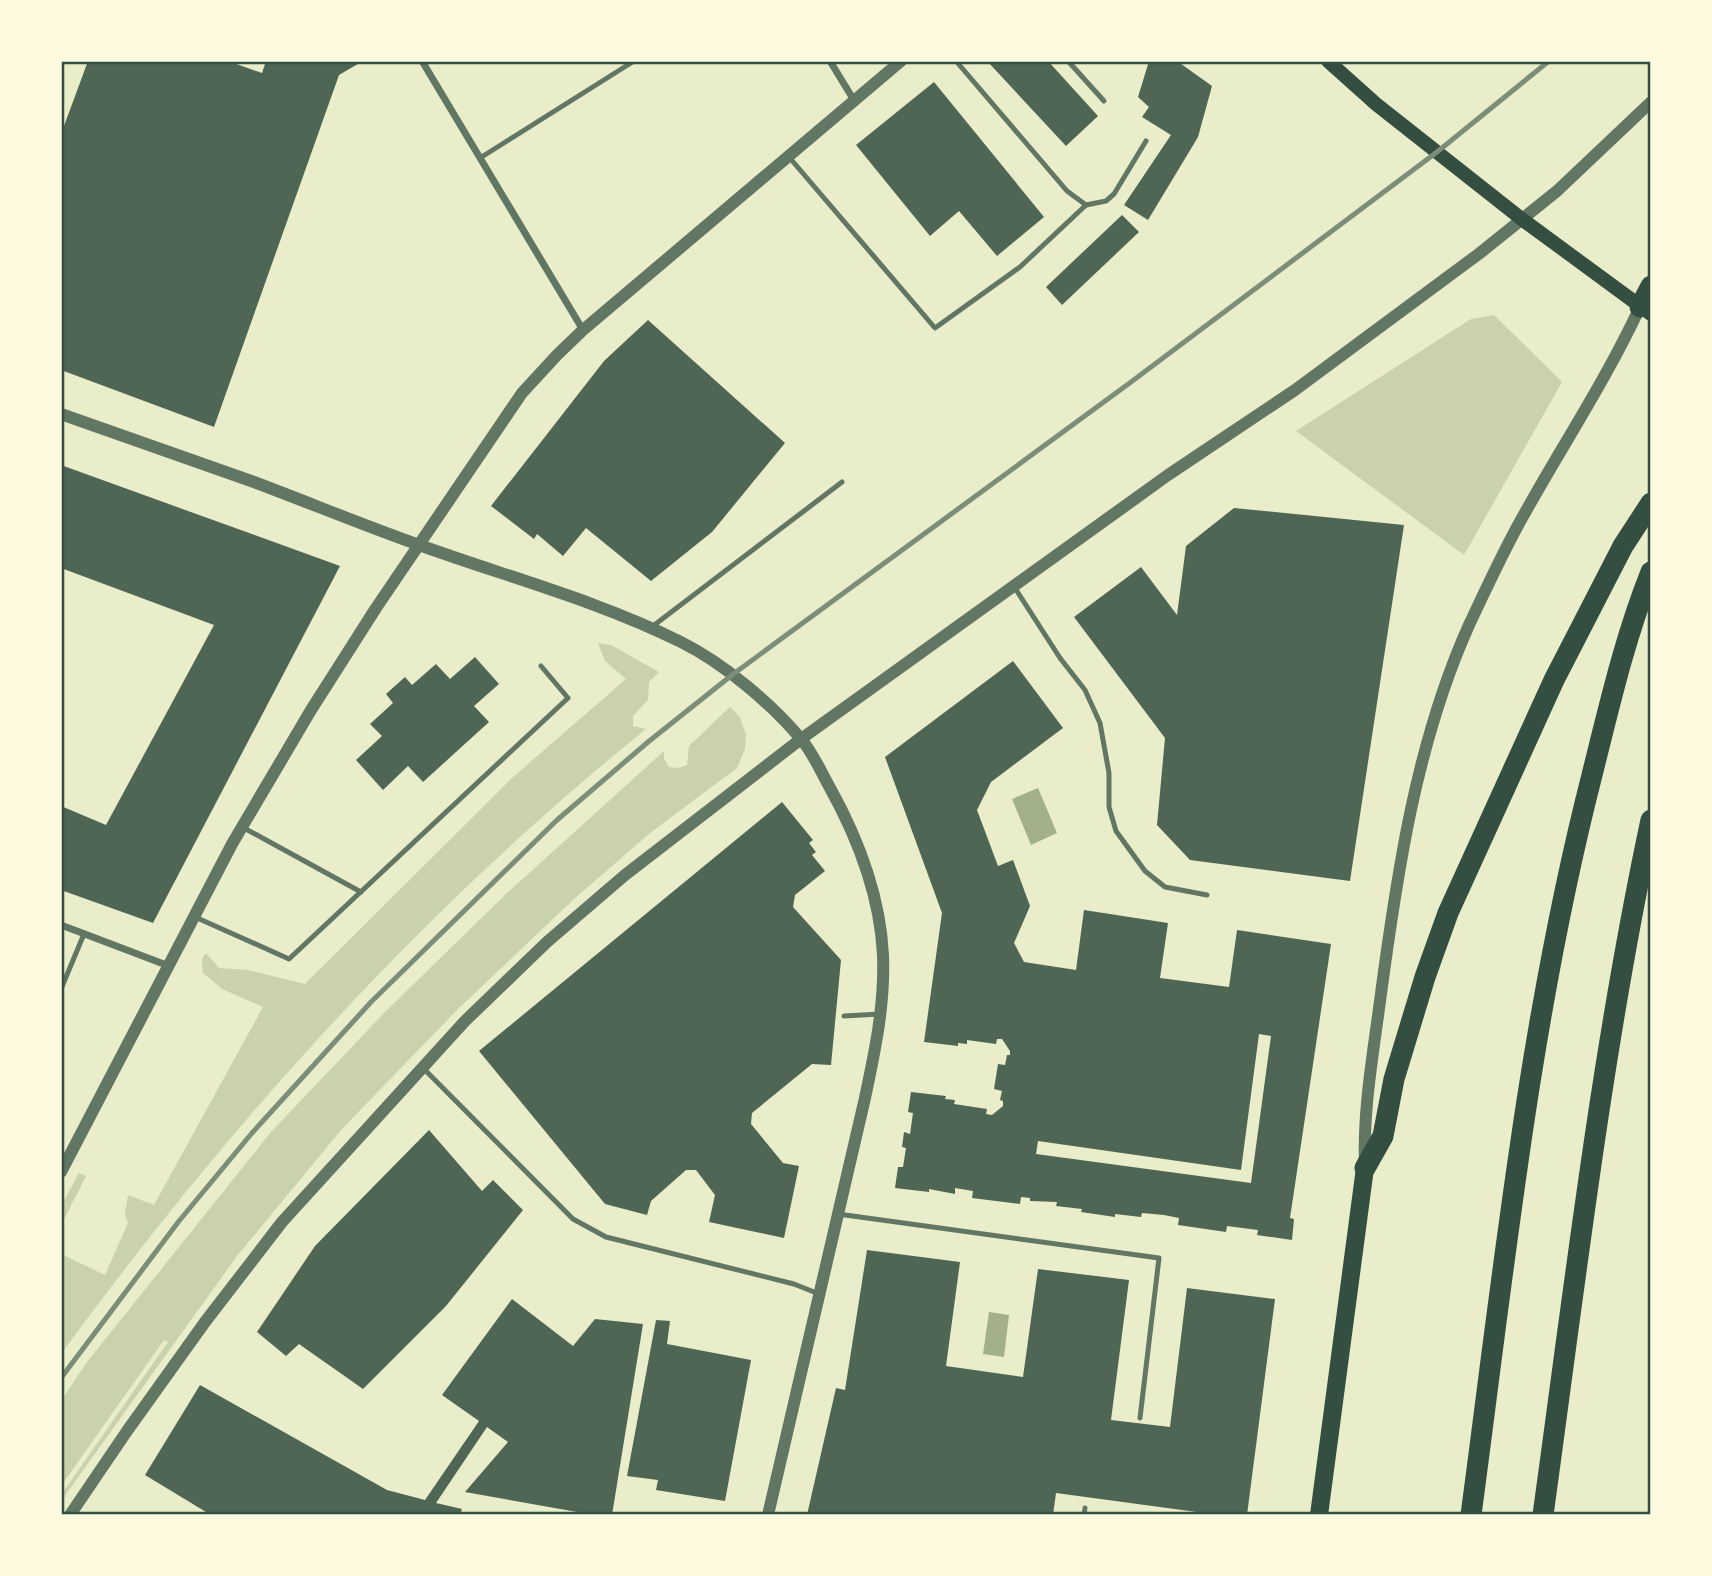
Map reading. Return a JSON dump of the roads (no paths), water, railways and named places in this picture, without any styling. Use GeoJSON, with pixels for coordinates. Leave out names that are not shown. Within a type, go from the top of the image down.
{"type":"FeatureCollection","features":[{"type":"Feature","properties":{"kind":"highway"},"geometry":{"type":"LineString","coordinates":[[1645,311],[1651,286]]}},
{"type":"Feature","properties":{"kind":"highway"},"geometry":{"type":"LineString","coordinates":[[1365,1168],[1383,1136],[1394,1079],[1425,977],[1448,914],[1554,680],[1623,546],[1651,503]]}},
{"type":"Feature","properties":{"kind":"highway"},"geometry":{"type":"LineString","coordinates":[[1471,1515],[1526,1103],[1570,862],[1610,707],[1651,572]]}},
{"type":"Feature","properties":{"kind":"highway"},"geometry":{"type":"LineString","coordinates":[[1543,1515],[1602,1080],[1628,928],[1651,820]]}},
{"type":"Feature","properties":{"kind":"main road"},"geometry":{"type":"LineString","coordinates":[[1328,61],[1376,104],[1523,220],[1645,311]]}},
{"type":"Feature","properties":{"kind":"main road"},"geometry":{"type":"LineString","coordinates":[[1319,1515],[1365,1168]]}},
{"type":"Feature","properties":{"kind":"street"},"geometry":{"type":"LineString","coordinates":[[422,61],[583,330]]}},
{"type":"Feature","properties":{"kind":"street"},"geometry":{"type":"LineString","coordinates":[[830,61],[855,102]]}},
{"type":"Feature","properties":{"kind":"street"},"geometry":{"type":"LineString","coordinates":[[61,1172],[243,827],[311,710],[522,393],[583,330],[901,61]]}},
{"type":"Feature","properties":{"kind":"street"},"geometry":{"type":"LineString","coordinates":[[70,1515],[181,1354],[282,1222],[422,1067],[511,975],[547,942],[625,875],[801,739],[1168,475],[1295,390],[1523,220],[1651,102]]}},
{"type":"Feature","properties":{"kind":"street"},"geometry":{"type":"LineString","coordinates":[[1365,1168],[1363,1125],[1384,974],[1407,829],[1435,716],[1469,625],[1524,513],[1645,311]]}},
{"type":"Feature","properties":{"kind":"street"},"geometry":{"type":"LineString","coordinates":[[61,414],[419,545],[616,613],[651,628],[683,643],[732,675],[774,710],[813,755],[852,828],[869,873],[883,953],[880,1014],[865,1098],[768,1515]]}},
{"type":"Feature","properties":{"kind":"street"},"geometry":{"type":"LineString","coordinates":[[61,925],[169,966]]}},
{"type":"Feature","properties":{"kind":"lane"},"geometry":{"type":"LineString","coordinates":[[480,158],[634,61]]}},
{"type":"Feature","properties":{"kind":"lane"},"geometry":{"type":"LineString","coordinates":[[956,61],[1068,191],[1086,205]]}},
{"type":"Feature","properties":{"kind":"lane"},"geometry":{"type":"LineString","coordinates":[[1068,61],[1104,101]]}},
{"type":"Feature","properties":{"kind":"lane"},"geometry":{"type":"LineString","coordinates":[[789,157],[935,328],[1020,267],[1086,205],[1106,201],[1114,194],[1146,141]]}},
{"type":"Feature","properties":{"kind":"lane"},"geometry":{"type":"LineString","coordinates":[[651,628],[842,482]]}},
{"type":"Feature","properties":{"kind":"lane"},"geometry":{"type":"LineString","coordinates":[[1013,585],[1060,658],[1085,690],[1100,723],[1109,773],[1110,807],[1116,831],[1145,872],[1165,887],[1208,895]]}},
{"type":"Feature","properties":{"kind":"lane"},"geometry":{"type":"LineString","coordinates":[[195,917],[289,959],[568,698],[541,666]]}},
{"type":"Feature","properties":{"kind":"lane"},"geometry":{"type":"LineString","coordinates":[[243,827],[361,892]]}},
{"type":"Feature","properties":{"kind":"lane"},"geometry":{"type":"LineString","coordinates":[[61,989],[83,934]]}},
{"type":"Feature","properties":{"kind":"lane"},"geometry":{"type":"LineString","coordinates":[[844,1016],[880,1014]]}},
{"type":"Feature","properties":{"kind":"lane"},"geometry":{"type":"LineString","coordinates":[[422,1067],[573,1219],[606,1237],[794,1284],[819,1294]]}},
{"type":"Feature","properties":{"kind":"lane"},"geometry":{"type":"LineString","coordinates":[[838,1214],[1159,1258],[1140,1418]]}},
{"type":"Feature","properties":{"kind":"railway"},"geometry":{"type":"LineString","coordinates":[[61,1378],[179,1221],[252,1133],[371,1002],[557,820],[732,675],[1131,382],[1437,152],[1549,61]]}}]}
